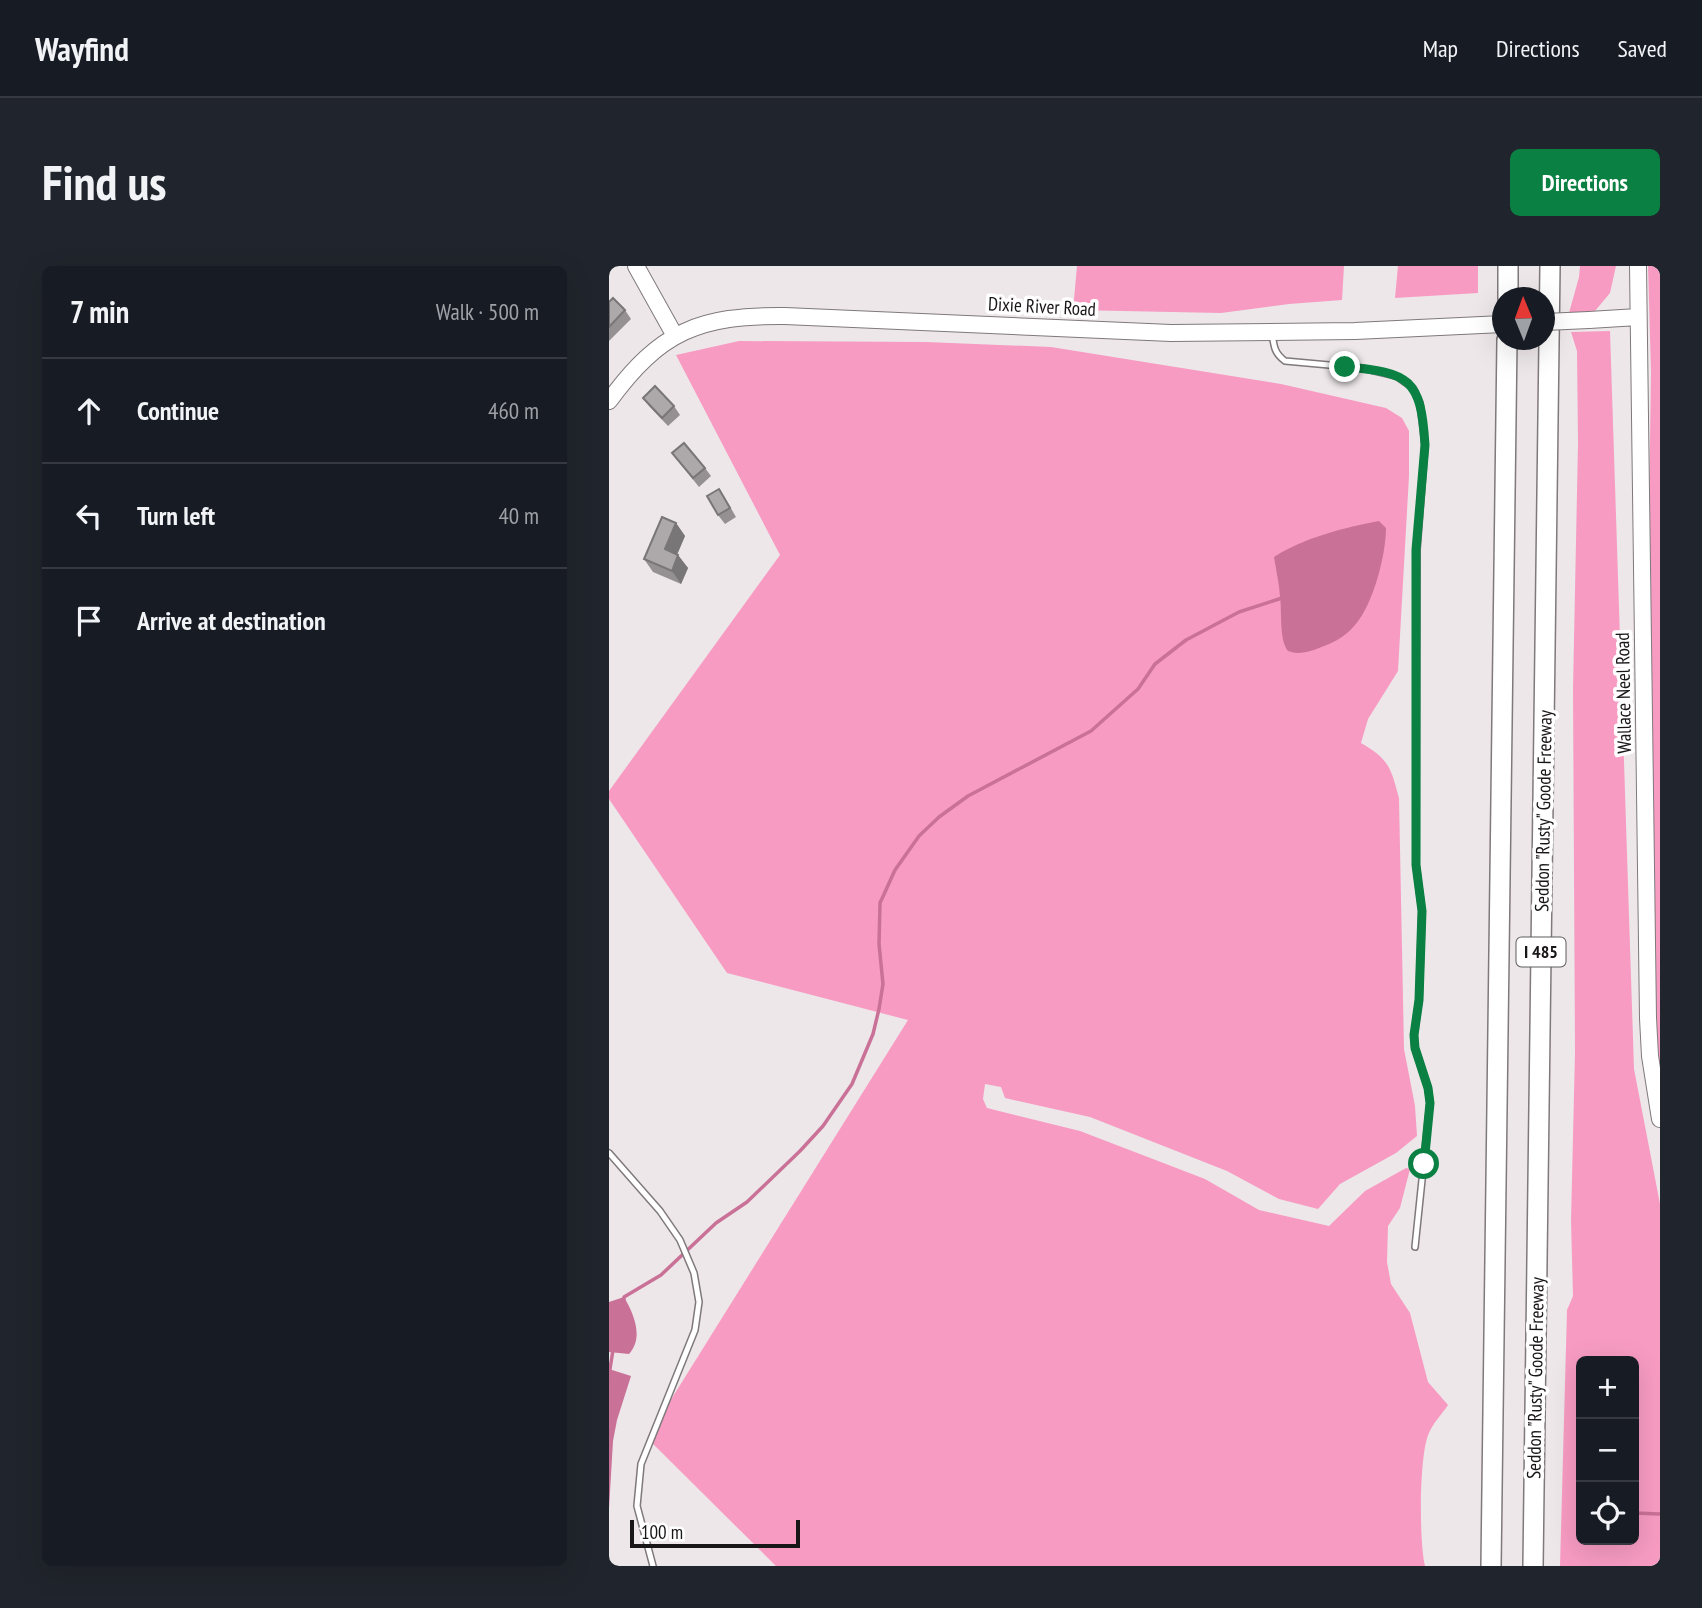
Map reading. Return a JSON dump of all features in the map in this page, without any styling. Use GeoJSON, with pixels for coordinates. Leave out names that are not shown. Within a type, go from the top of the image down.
{"type":"FeatureCollection","features":[{"type":"Feature","properties":{"kind":"highway"},"geometry":{"type":"LineString","coordinates":[[1508,266],[1508,287]]}},
{"type":"Feature","properties":{"kind":"highway","name":"Seddon \"Rusty\" Goode Freeway"},"geometry":{"type":"LineString","coordinates":[[1533,1566],[1550,266]]}},
{"type":"Feature","properties":{"kind":"highway","name":"I 485"},"geometry":{"type":"LineString","coordinates":[[1490,1566],[1507,350]]}},
{"type":"Feature","properties":{"kind":"street"},"geometry":{"type":"LineString","coordinates":[[636,266],[675,336]]}},
{"type":"Feature","properties":{"kind":"street","name":"Wallace Neel Road"},"geometry":{"type":"LineString","coordinates":[[1638,266],[1649,1018],[1650,1056],[1660,1119]]}},
{"type":"Feature","properties":{"kind":"street","name":"Dixie River Road"},"geometry":{"type":"LineString","coordinates":[[609,401],[638,365],[675,336],[708,322],[757,315],[1171,333],[1272,333],[1492,324]]}},
{"type":"Feature","properties":{"kind":"street"},"geometry":{"type":"LineString","coordinates":[[1555,322],[1638,317]]}},
{"type":"Feature","properties":{"kind":"lane"},"geometry":{"type":"LineString","coordinates":[[1272,333],[1277,356],[1285,361],[1379,371],[1406,381],[1418,396],[1422,415],[1425,445],[1416,550],[1416,865],[1422,911],[1419,1000],[1414,1035],[1430,1103],[1415,1247]]}},
{"type":"Feature","properties":{"kind":"lane"},"geometry":{"type":"LineString","coordinates":[[609,1153],[660,1211],[687,1253],[698,1289],[698,1319],[691,1343],[644,1452],[637,1493],[637,1506],[653,1566]]}},
{"type":"Feature","properties":{"kind":"shaded area"},"geometry":{"type":"Polygon","coordinates":[[[1077,266],[1344,266],[1342,300],[1221,313],[1073,310],[1077,266]]]}},
{"type":"Feature","properties":{"kind":"shaded area"},"geometry":{"type":"Polygon","coordinates":[[[1398,266],[1478,266],[1478,293],[1395,298],[1398,266]]]}},
{"type":"Feature","properties":{"kind":"shaded area"},"geometry":{"type":"Polygon","coordinates":[[[1580,266],[1616,266],[1610,293],[1595,311],[1569,313],[1579,277],[1580,266]]]}},
{"type":"Feature","properties":{"kind":"shaded area"},"geometry":{"type":"Polygon","coordinates":[[[1648,266],[1660,266],[1660,1074],[1656,1023],[1648,266]]]}},
{"type":"Feature","properties":{"kind":"shaded area"},"geometry":{"type":"Polygon","coordinates":[[[1610,331],[1634,1069],[1660,1204],[1660,1566],[1560,1566],[1567,1310],[1573,1296],[1573,689],[1577,351],[1571,332],[1610,331]]]}},
{"type":"Feature","properties":{"kind":"shaded area"},"geometry":{"type":"Polygon","coordinates":[[[739,341],[926,342],[1051,347],[1281,384],[1386,408],[1402,418],[1409,431],[1409,476],[1398,671],[1368,719],[1361,743],[1378,754],[1387,765],[1399,798],[1404,1049],[1415,1106],[1417,1136],[1396,1153],[1340,1184],[1318,1209],[1279,1199],[1227,1171],[1090,1117],[1005,1098],[1001,1087],[985,1084],[983,1099],[987,1108],[1080,1131],[1205,1179],[1259,1210],[1329,1226],[1365,1191],[1406,1168],[1410,1169],[1400,1208],[1388,1226],[1387,1262],[1391,1284],[1410,1313],[1428,1382],[1448,1405],[1429,1433],[1423,1459],[1421,1519],[1425,1566],[776,1566],[647,1438],[908,1020],[727,973],[609,799],[609,791],[780,555],[676,355],[739,341]]]}},
{"type":"Feature","properties":{"kind":"shaded area"},"geometry":{"type":"Polygon","coordinates":[[[1379,521],[1386,528],[1384,552],[1373,593],[1355,625],[1329,644],[1303,652],[1288,651],[1282,633],[1280,591],[1274,557],[1325,534],[1379,521]]]}},
{"type":"Feature","properties":{"kind":"shaded area"},"geometry":{"type":"Polygon","coordinates":[[[624,1297],[634,1318],[637,1333],[634,1348],[629,1354],[609,1352],[609,1302],[624,1297]]]}},
{"type":"Feature","properties":{"kind":"shaded area"},"geometry":{"type":"Polygon","coordinates":[[[609,1369],[631,1376],[613,1441],[609,1509],[609,1369]]]}},
{"type":"Feature","properties":{"kind":"building"},"geometry":{"type":"Polygon","coordinates":[[[613,298],[625,310],[609,327],[609,302],[613,298]]]}},
{"type":"Feature","properties":{"kind":"building"},"geometry":{"type":"Polygon","coordinates":[[[655,386],[674,406],[662,418],[643,398],[655,386]]]}},
{"type":"Feature","properties":{"kind":"building"},"geometry":{"type":"Polygon","coordinates":[[[684,443],[705,468],[693,478],[672,453],[684,443]]]}},
{"type":"Feature","properties":{"kind":"building"},"geometry":{"type":"Polygon","coordinates":[[[719,489],[730,508],[718,515],[707,496],[719,489]]]}},
{"type":"Feature","properties":{"kind":"building"},"geometry":{"type":"Polygon","coordinates":[[[662,517],[676,523],[665,549],[678,555],[672,571],[644,559],[662,517]]]}},
{"type":"Feature","properties":{"kind":"waterway"},"geometry":{"type":"LineString","coordinates":[[624,1301],[624,1297],[661,1275],[716,1223],[747,1202],[823,1126],[852,1084],[873,1034],[883,984],[879,944],[880,903],[895,870],[919,836],[968,796],[1091,731],[1138,689],[1155,664],[1186,640],[1239,612],[1282,598]]}},
{"type":"Feature","properties":{"kind":"waterway"},"geometry":{"type":"LineString","coordinates":[[609,1375],[613,1350]]}},
{"type":"Feature","properties":{"kind":"waterway"},"geometry":{"type":"LineString","coordinates":[[1639,1513],[1660,1514]]}},
{"type":"Feature","properties":{"kind":"route"},"geometry":{"type":"LineString","coordinates":[[1345,367],[1379,371],[1406,381],[1418,396],[1424,428],[1425,445],[1416,550],[1416,865],[1422,911],[1419,1000],[1414,1035],[1430,1103],[1424,1164]]}}]}
